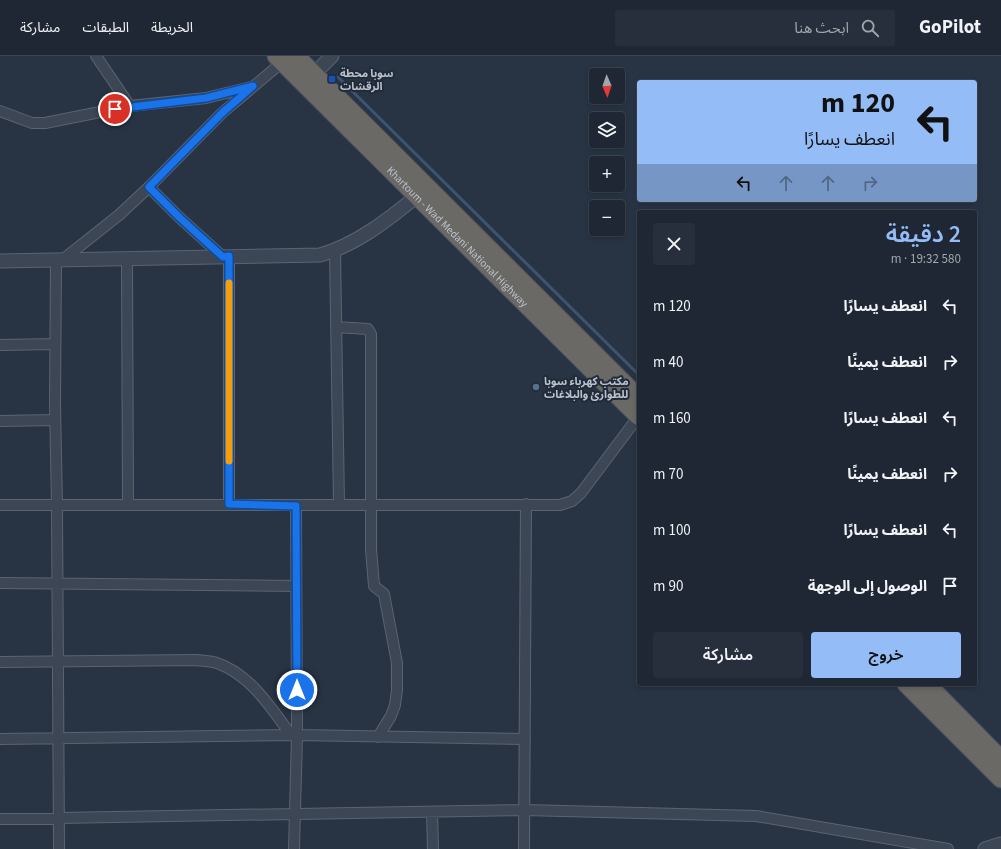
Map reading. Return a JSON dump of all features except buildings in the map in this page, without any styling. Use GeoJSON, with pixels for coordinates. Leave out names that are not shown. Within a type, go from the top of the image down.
{"type":"FeatureCollection","features":[{"type":"Feature","properties":{"kind":"highway","name":"Khartoum - Wad Medani National Highway"},"geometry":{"type":"LineString","coordinates":[[286,58],[637,396]]}},
{"type":"Feature","properties":{"kind":"highway","name":"Khartoum - Wad Medani National Highway"},"geometry":{"type":"LineString","coordinates":[[309,80],[417,196],[637,415]]}},
{"type":"Feature","properties":{"kind":"highway"},"geometry":{"type":"LineString","coordinates":[[908,686],[1001,779]]}},
{"type":"Feature","properties":{"kind":"highway"},"geometry":{"type":"LineString","coordinates":[[929,686],[1001,759]]}},
{"type":"Feature","properties":{"kind":"street"},"geometry":{"type":"LineString","coordinates":[[96,56],[130,106]]}},
{"type":"Feature","properties":{"kind":"street"},"geometry":{"type":"LineString","coordinates":[[309,80],[332,56]]}},
{"type":"Feature","properties":{"kind":"street"},"geometry":{"type":"LineString","coordinates":[[59,849],[56,583],[57,505],[54,344],[59,261],[119,215],[149,187],[222,113],[286,58]]}},
{"type":"Feature","properties":{"kind":"street"},"geometry":{"type":"LineString","coordinates":[[0,111],[32,122],[45,123],[130,106],[206,98],[253,86]]}},
{"type":"Feature","properties":{"kind":"street"},"geometry":{"type":"LineString","coordinates":[[149,187],[180,218],[226,256],[229,504]]}},
{"type":"Feature","properties":{"kind":"street"},"geometry":{"type":"LineString","coordinates":[[0,261],[127,260],[226,256],[320,255],[335,251],[373,229],[417,196]]}},
{"type":"Feature","properties":{"kind":"street"},"geometry":{"type":"LineString","coordinates":[[335,251],[339,504]]}},
{"type":"Feature","properties":{"kind":"street"},"geometry":{"type":"LineString","coordinates":[[127,260],[128,504]]}},
{"type":"Feature","properties":{"kind":"street"},"geometry":{"type":"LineString","coordinates":[[336,327],[368,329],[372,334],[373,504],[371,549],[374,586],[384,594],[397,663],[397,690],[395,705],[391,716],[378,737]]}},
{"type":"Feature","properties":{"kind":"street"},"geometry":{"type":"LineString","coordinates":[[0,345],[54,344]]}},
{"type":"Feature","properties":{"kind":"street"},"geometry":{"type":"LineString","coordinates":[[0,421],[55,420]]}},
{"type":"Feature","properties":{"kind":"street"},"geometry":{"type":"LineString","coordinates":[[0,505],[560,505],[572,501],[581,494],[637,420]]}},
{"type":"Feature","properties":{"kind":"street"},"geometry":{"type":"LineString","coordinates":[[524,849],[526,504]]}},
{"type":"Feature","properties":{"kind":"street"},"geometry":{"type":"LineString","coordinates":[[294,849],[296,506]]}},
{"type":"Feature","properties":{"kind":"street"},"geometry":{"type":"LineString","coordinates":[[0,583],[296,586]]}},
{"type":"Feature","properties":{"kind":"street"},"geometry":{"type":"LineString","coordinates":[[0,663],[196,660],[216,662],[231,670],[258,691],[294,735]]}},
{"type":"Feature","properties":{"kind":"street"},"geometry":{"type":"LineString","coordinates":[[0,738],[294,735],[525,739]]}},
{"type":"Feature","properties":{"kind":"street"},"geometry":{"type":"LineString","coordinates":[[0,820],[525,810],[756,816],[948,849]]}},
{"type":"Feature","properties":{"kind":"street"},"geometry":{"type":"LineString","coordinates":[[432,812],[432,849]]}},
{"type":"Feature","properties":{"kind":"street"},"geometry":{"type":"LineString","coordinates":[[985,849],[1001,844]]}},
{"type":"Feature","properties":{"kind":"waterway"},"geometry":{"type":"LineString","coordinates":[[338,77],[637,373]]}},
{"type":"Feature","properties":{"kind":"slow traffic"},"geometry":{"type":"LineString","coordinates":[[229,283],[229,461]]}},
{"type":"Feature","properties":{"kind":"place","name":"سوبا محطة الرقشات"},"geometry":{"type":"Point","coordinates":[332,79]}},
{"type":"Feature","properties":{"kind":"place","name":"مكتب كهرباء سوبا للطوارئ والبلاغات"},"geometry":{"type":"Point","coordinates":[536,387]}},
{"type":"Feature","properties":{"kind":"route"},"geometry":{"type":"LineString","coordinates":[[115,109],[206,98],[253,86],[222,113],[149,187],[166,205],[223,257],[229,256],[229,504],[296,506],[297,690]]}}]}
